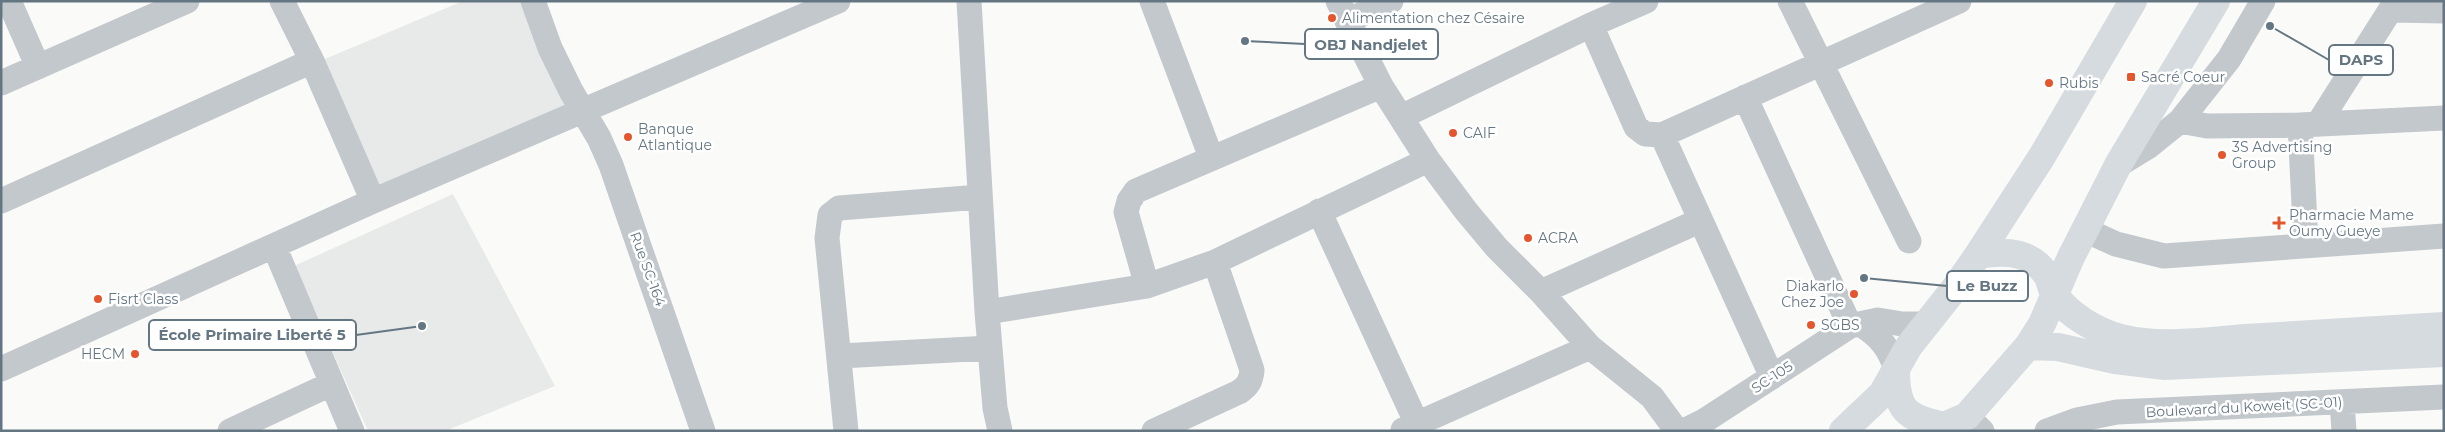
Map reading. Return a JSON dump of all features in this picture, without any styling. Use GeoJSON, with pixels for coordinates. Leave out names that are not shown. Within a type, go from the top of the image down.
{"type":"FeatureCollection","features":[{"type":"Feature","properties":{"kind":"main road"},"geometry":{"type":"LineString","coordinates":[[1842,431],[1882,394],[1909,346],[1955,288],[1978,255],[2041,158],[2133,1]]}},
{"type":"Feature","properties":{"kind":"main road"},"geometry":{"type":"LineString","coordinates":[[1896,369],[1896,391],[1900,404],[1909,416],[1922,422],[1955,427],[2028,346],[2042,324],[2085,230],[2118,165],[2216,1]]}},
{"type":"Feature","properties":{"kind":"main road"},"geometry":{"type":"LineString","coordinates":[[1978,255],[1999,251],[2018,252],[2035,263],[2048,277],[2055,295],[2078,318],[2121,338],[2160,342],[2444,326]]}},
{"type":"Feature","properties":{"kind":"main road"},"geometry":{"type":"LineString","coordinates":[[2028,346],[2058,347],[2115,360],[2165,366],[2444,353]]}},
{"type":"Feature","properties":{"kind":"street"},"geometry":{"type":"LineString","coordinates":[[9,1],[38,67]]}},
{"type":"Feature","properties":{"kind":"street"},"geometry":{"type":"LineString","coordinates":[[1,83],[187,1]]}},
{"type":"Feature","properties":{"kind":"street"},"geometry":{"type":"LineString","coordinates":[[282,1],[312,61],[373,200]]}},
{"type":"Feature","properties":{"kind":"street","name":"Rue SC-164"},"geometry":{"type":"LineString","coordinates":[[533,1],[550,48],[611,165],[663,309],[703,431]]}},
{"type":"Feature","properties":{"kind":"street"},"geometry":{"type":"LineString","coordinates":[[1,369],[373,200],[838,1]]}},
{"type":"Feature","properties":{"kind":"street"},"geometry":{"type":"LineString","coordinates":[[969,1],[987,312],[994,408],[1000,431]]}},
{"type":"Feature","properties":{"kind":"street"},"geometry":{"type":"LineString","coordinates":[[1152,1],[1211,157]]}},
{"type":"Feature","properties":{"kind":"street"},"geometry":{"type":"LineString","coordinates":[[1391,1],[1343,11],[1381,86],[1428,160],[1496,248],[1541,292],[1590,347],[1652,397],[1677,431]]}},
{"type":"Feature","properties":{"kind":"street"},"geometry":{"type":"LineString","coordinates":[[1790,1],[1909,240]]}},
{"type":"Feature","properties":{"kind":"street"},"geometry":{"type":"LineString","coordinates":[[1591,25],[1636,127],[1645,134],[1662,135],[1959,1]]}},
{"type":"Feature","properties":{"kind":"street"},"geometry":{"type":"LineString","coordinates":[[2118,165],[2149,146],[2180,121],[2229,59],[2263,1]]}},
{"type":"Feature","properties":{"kind":"street"},"geometry":{"type":"LineString","coordinates":[[1401,117],[1641,2]]}},
{"type":"Feature","properties":{"kind":"street"},"geometry":{"type":"LineString","coordinates":[[2306,244],[2309,124],[2394,5],[2444,11]]}},
{"type":"Feature","properties":{"kind":"street"},"geometry":{"type":"LineString","coordinates":[[1,201],[312,61]]}},
{"type":"Feature","properties":{"kind":"street"},"geometry":{"type":"LineString","coordinates":[[1147,286],[1126,212],[1129,201],[1136,190],[1146,184],[1243,146],[1381,86]]}},
{"type":"Feature","properties":{"kind":"street"},"geometry":{"type":"LineString","coordinates":[[1745,97],[1855,325],[1878,336],[1891,352],[1896,369]]}},
{"type":"Feature","properties":{"kind":"street"},"geometry":{"type":"LineString","coordinates":[[2180,121],[2207,126],[2444,118]]}},
{"type":"Feature","properties":{"kind":"street"},"geometry":{"type":"LineString","coordinates":[[1662,135],[1699,221],[1772,377]]}},
{"type":"Feature","properties":{"kind":"street"},"geometry":{"type":"LineString","coordinates":[[987,312],[1147,286],[1216,262],[1428,160]]}},
{"type":"Feature","properties":{"kind":"street"},"geometry":{"type":"LineString","coordinates":[[846,431],[827,238],[830,215],[839,208],[980,197]]}},
{"type":"Feature","properties":{"kind":"street"},"geometry":{"type":"LineString","coordinates":[[1319,211],[1409,427],[1590,347]]}},
{"type":"Feature","properties":{"kind":"street"},"geometry":{"type":"LineString","coordinates":[[1541,292],[1699,221]]}},
{"type":"Feature","properties":{"kind":"street"},"geometry":{"type":"LineString","coordinates":[[2085,230],[2116,244],[2164,256],[2306,244],[2444,236]]}},
{"type":"Feature","properties":{"kind":"street"},"geometry":{"type":"LineString","coordinates":[[274,246],[352,431]]}},
{"type":"Feature","properties":{"kind":"street"},"geometry":{"type":"LineString","coordinates":[[1154,431],[1191,423],[1248,386],[1252,378],[1252,370],[1216,262]]}},
{"type":"Feature","properties":{"kind":"street","name":"SC-105"},"geometry":{"type":"LineString","coordinates":[[1684,431],[1704,421],[1855,325],[1878,320],[1902,324],[1925,324]]}},
{"type":"Feature","properties":{"kind":"street"},"geometry":{"type":"LineString","coordinates":[[840,356],[990,348]]}},
{"type":"Feature","properties":{"kind":"street"},"geometry":{"type":"LineString","coordinates":[[230,431],[263,424],[331,384]]}},
{"type":"Feature","properties":{"kind":"street","name":"Boulevard du Koweit (SC-01)"},"geometry":{"type":"LineString","coordinates":[[2059,429],[2117,412],[2444,397]]}},
{"type":"Feature","properties":{"kind":"street"},"geometry":{"type":"LineString","coordinates":[[2342,402],[2344,431]]}},
{"type":"Feature","properties":{"kind":"shaded area"},"geometry":{"type":"Polygon","coordinates":[[[463,1],[526,1],[571,106],[374,188],[320,61],[463,1]]]}},
{"type":"Feature","properties":{"kind":"shaded area"},"geometry":{"type":"Polygon","coordinates":[[[453,194],[555,386],[445,431],[368,431],[294,266],[453,194]]]}},
{"type":"Feature","properties":{"kind":"place","name":"Alimentation chez Césaire"},"geometry":{"type":"Point","coordinates":[1332,18]}},
{"type":"Feature","properties":{"kind":"place","name":"DAPS"},"geometry":{"type":"Point","coordinates":[2270,26]}},
{"type":"Feature","properties":{"kind":"place","name":"OBJ Nandjelet"},"geometry":{"type":"Point","coordinates":[1245,41]}},
{"type":"Feature","properties":{"kind":"place","name":"Sacré Coeur"},"geometry":{"type":"Point","coordinates":[2131,77]}},
{"type":"Feature","properties":{"kind":"place","name":"Rubis"},"geometry":{"type":"Point","coordinates":[2049,83]}},
{"type":"Feature","properties":{"kind":"place","name":"CAIF"},"geometry":{"type":"Point","coordinates":[1453,133]}},
{"type":"Feature","properties":{"kind":"place","name":"Banque Atlantique"},"geometry":{"type":"Point","coordinates":[628,137]}},
{"type":"Feature","properties":{"kind":"place","name":"3S Advertising Group"},"geometry":{"type":"Point","coordinates":[2222,155]}},
{"type":"Feature","properties":{"kind":"place","name":"Pharmacie Mame Oumy Gueye"},"geometry":{"type":"Point","coordinates":[2279,223]}},
{"type":"Feature","properties":{"kind":"place","name":"ACRA"},"geometry":{"type":"Point","coordinates":[1528,238]}},
{"type":"Feature","properties":{"kind":"place","name":"Le Buzz"},"geometry":{"type":"Point","coordinates":[1864,278]}},
{"type":"Feature","properties":{"kind":"place","name":"Diakarlo Chez Joe"},"geometry":{"type":"Point","coordinates":[1854,294]}},
{"type":"Feature","properties":{"kind":"place","name":"Fisrt Class"},"geometry":{"type":"Point","coordinates":[98,299]}},
{"type":"Feature","properties":{"kind":"place","name":"SGBS"},"geometry":{"type":"Point","coordinates":[1811,325]}},
{"type":"Feature","properties":{"kind":"place","name":"École Primaire Liberté 5"},"geometry":{"type":"Point","coordinates":[422,326]}},
{"type":"Feature","properties":{"kind":"place","name":"HECM"},"geometry":{"type":"Point","coordinates":[135,354]}}]}
